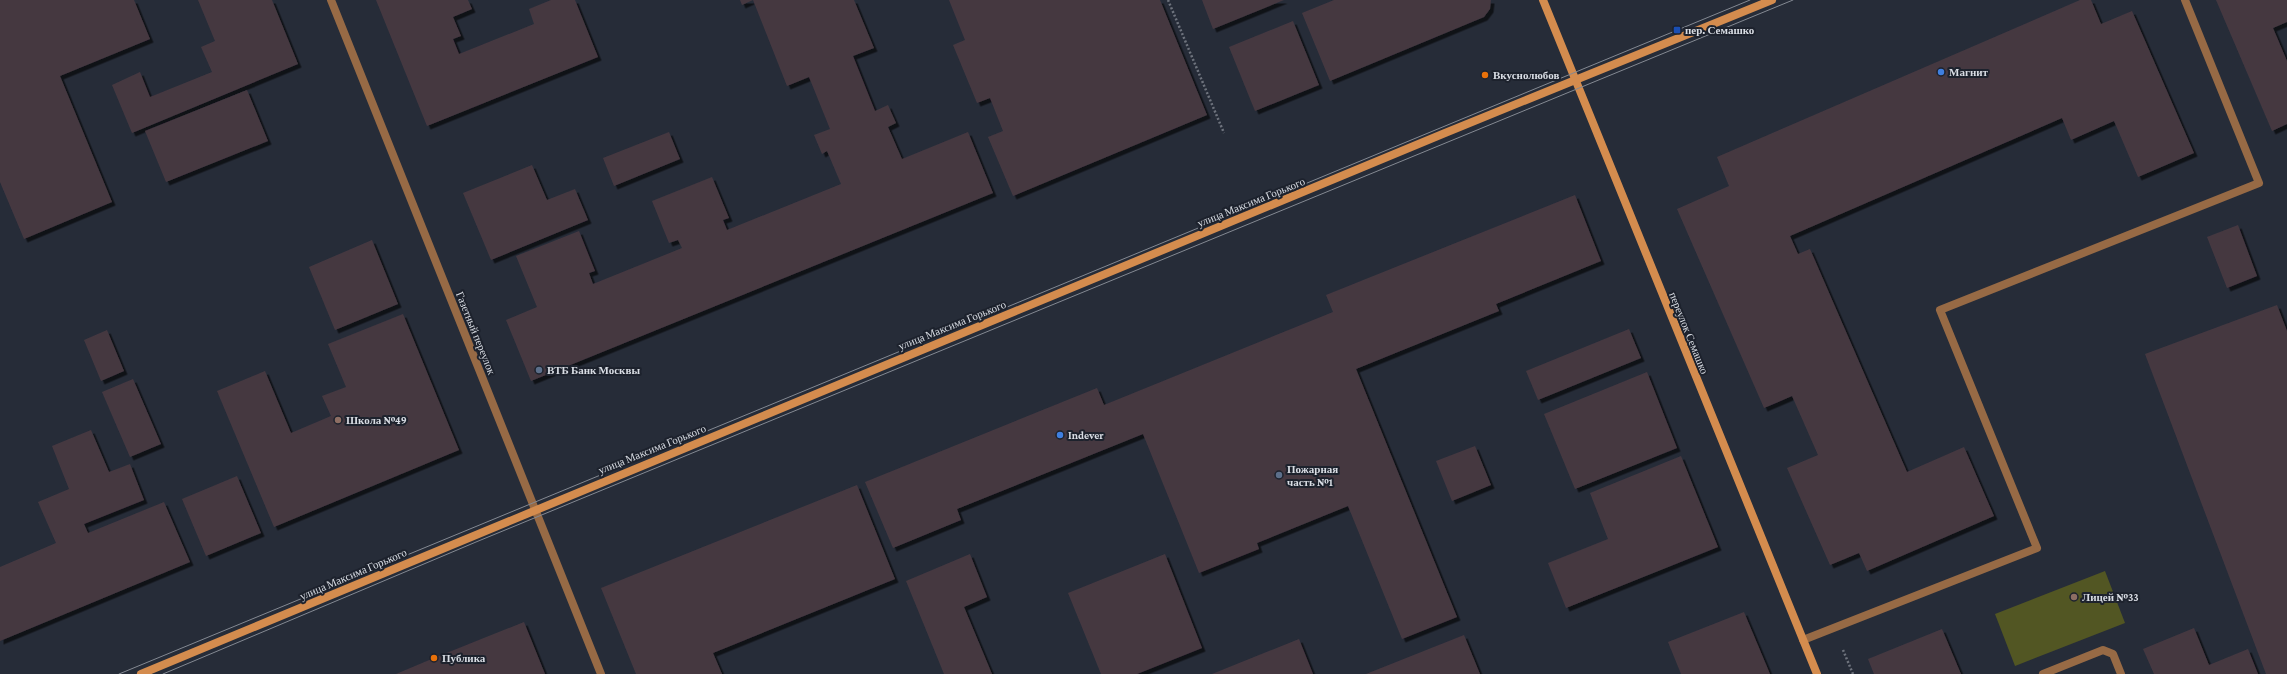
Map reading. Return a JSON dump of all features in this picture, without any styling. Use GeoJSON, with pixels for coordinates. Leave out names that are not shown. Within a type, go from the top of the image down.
{"type":"FeatureCollection","features":[{"type":"Feature","properties":{"kind":"main road","name":"переулок Семашко"},"geometry":{"type":"LineString","coordinates":[[1543,0],[1574,80],[1817,674]]}},
{"type":"Feature","properties":{"kind":"main road","name":"улица Максима Горького"},"geometry":{"type":"LineString","coordinates":[[140,674],[1574,80],[1772,0]]}},
{"type":"Feature","properties":{"kind":"street","name":"Газетный переулок"},"geometry":{"type":"LineString","coordinates":[[330,0],[601,674]]}},
{"type":"Feature","properties":{"kind":"street"},"geometry":{"type":"LineString","coordinates":[[1803,640],[2037,548],[1940,310],[2259,183],[2185,0]]}},
{"type":"Feature","properties":{"kind":"street"},"geometry":{"type":"LineString","coordinates":[[2043,674],[2103,650],[2113,654],[2121,674]]}},
{"type":"Feature","properties":{"kind":"path"},"geometry":{"type":"LineString","coordinates":[[1168,0],[1224,133]]}},
{"type":"Feature","properties":{"kind":"green space"},"geometry":{"type":"Polygon","coordinates":[[[2105,571],[2125,623],[2015,666],[1995,614],[2105,571]]]}},
{"type":"Feature","properties":{"kind":"building"},"geometry":{"type":"Polygon","coordinates":[[[0,0],[134,0],[150,39],[60,76],[112,202],[24,239],[0,182],[0,0]]]}},
{"type":"Feature","properties":{"kind":"building"},"geometry":{"type":"Polygon","coordinates":[[[198,0],[272,0],[298,64],[132,133],[112,85],[140,72],[150,97],[212,72],[201,47],[215,41],[198,0]]]}},
{"type":"Feature","properties":{"kind":"building"},"geometry":{"type":"Polygon","coordinates":[[[376,0],[468,0],[472,9],[453,17],[461,36],[453,39],[459,54],[534,24],[529,9],[551,0],[575,0],[598,57],[427,126],[376,0]]]}},
{"type":"Feature","properties":{"kind":"building"},"geometry":{"type":"Polygon","coordinates":[[[740,0],[753,0],[742,5],[740,0]]]}},
{"type":"Feature","properties":{"kind":"building"},"geometry":{"type":"Polygon","coordinates":[[[753,0],[854,0],[874,48],[853,56],[875,111],[888,105],[896,123],[888,127],[902,159],[968,132],[993,193],[531,381],[506,320],[537,307],[516,256],[579,231],[595,271],[589,273],[593,284],[682,248],[678,240],[669,243],[652,201],[712,177],[729,218],[723,220],[727,230],[841,184],[827,151],[822,154],[814,135],[830,129],[809,77],[787,86],[753,0]]]}},
{"type":"Feature","properties":{"kind":"building"},"geometry":{"type":"Polygon","coordinates":[[[949,0],[1160,0],[1207,115],[1013,196],[988,137],[1003,131],[990,98],[977,103],[953,45],[965,40],[949,0]]]}},
{"type":"Feature","properties":{"kind":"building"},"geometry":{"type":"Polygon","coordinates":[[[1202,0],[1284,0],[1213,29],[1202,0]]]}},
{"type":"Feature","properties":{"kind":"building"},"geometry":{"type":"Polygon","coordinates":[[[1334,0],[1491,0],[1490,9],[1484,17],[1330,81],[1302,13],[1334,0]]]}},
{"type":"Feature","properties":{"kind":"building"},"geometry":{"type":"Polygon","coordinates":[[[2080,0],[2091,0],[2101,24],[2132,11],[2194,153],[2138,177],[2114,121],[2071,140],[2062,118],[1790,236],[1798,254],[1810,249],[1907,472],[1964,447],[1994,516],[1867,571],[1859,553],[1830,565],[1787,468],[1818,455],[1792,396],[1764,408],[1677,209],[1729,186],[1717,157],[2080,0]]]}},
{"type":"Feature","properties":{"kind":"building"},"geometry":{"type":"Polygon","coordinates":[[[2216,0],[2287,0],[2287,22],[2273,28],[2287,61],[2287,124],[2272,131],[2216,0]]]}},
{"type":"Feature","properties":{"kind":"building"},"geometry":{"type":"Polygon","coordinates":[[[1293,21],[1319,85],[1255,111],[1229,47],[1293,21]]]}},
{"type":"Feature","properties":{"kind":"building"},"geometry":{"type":"Polygon","coordinates":[[[247,90],[268,141],[166,182],[145,131],[247,90]]]}},
{"type":"Feature","properties":{"kind":"building"},"geometry":{"type":"Polygon","coordinates":[[[669,132],[680,159],[614,186],[603,158],[669,132]]]}},
{"type":"Feature","properties":{"kind":"building"},"geometry":{"type":"Polygon","coordinates":[[[532,165],[547,200],[575,189],[588,220],[491,260],[463,193],[532,165]]]}},
{"type":"Feature","properties":{"kind":"building"},"geometry":{"type":"Polygon","coordinates":[[[1575,195],[1601,261],[1496,304],[1499,311],[1356,369],[1457,617],[1402,639],[1348,506],[1257,543],[1259,549],[1199,573],[1143,434],[957,509],[961,520],[893,548],[865,482],[1097,388],[1104,405],[1333,312],[1326,295],[1575,195]]]}},
{"type":"Feature","properties":{"kind":"building"},"geometry":{"type":"Polygon","coordinates":[[[2238,225],[2257,276],[2227,288],[2207,237],[2238,225]]]}},
{"type":"Feature","properties":{"kind":"building"},"geometry":{"type":"Polygon","coordinates":[[[372,240],[398,304],[335,330],[309,267],[372,240]]]}},
{"type":"Feature","properties":{"kind":"building"},"geometry":{"type":"Polygon","coordinates":[[[2277,305],[2287,331],[2287,674],[2266,674],[2145,354],[2277,305]]]}},
{"type":"Feature","properties":{"kind":"building","name":"Школа №49"},"geometry":{"type":"Polygon","coordinates":[[[403,314],[459,450],[274,527],[217,391],[265,371],[291,433],[331,416],[322,396],[346,387],[328,344],[403,314]]]}},
{"type":"Feature","properties":{"kind":"building"},"geometry":{"type":"Polygon","coordinates":[[[1629,329],[1641,358],[1538,400],[1526,371],[1629,329]]]}},
{"type":"Feature","properties":{"kind":"building"},"geometry":{"type":"Polygon","coordinates":[[[107,330],[124,371],[101,381],[84,340],[107,330]]]}},
{"type":"Feature","properties":{"kind":"building"},"geometry":{"type":"Polygon","coordinates":[[[1647,372],[1677,448],[1575,489],[1544,414],[1647,372]]]}},
{"type":"Feature","properties":{"kind":"building"},"geometry":{"type":"Polygon","coordinates":[[[133,379],[161,444],[130,457],[102,392],[133,379]]]}},
{"type":"Feature","properties":{"kind":"building"},"geometry":{"type":"Polygon","coordinates":[[[91,430],[109,472],[130,464],[144,500],[84,524],[88,533],[164,502],[190,562],[0,641],[0,567],[56,543],[38,502],[69,489],[52,446],[91,430]]]}},
{"type":"Feature","properties":{"kind":"building"},"geometry":{"type":"Polygon","coordinates":[[[1475,446],[1491,485],[1452,501],[1436,461],[1475,446]]]}},
{"type":"Feature","properties":{"kind":"building"},"geometry":{"type":"Polygon","coordinates":[[[1681,456],[1718,547],[1566,608],[1548,563],[1608,539],[1590,493],[1681,456]]]}},
{"type":"Feature","properties":{"kind":"building"},"geometry":{"type":"Polygon","coordinates":[[[237,476],[261,533],[206,556],[182,499],[237,476]]]}},
{"type":"Feature","properties":{"kind":"building"},"geometry":{"type":"Polygon","coordinates":[[[857,485],[895,579],[713,653],[722,674],[636,674],[601,588],[857,485]]]}},
{"type":"Feature","properties":{"kind":"building"},"geometry":{"type":"Polygon","coordinates":[[[970,554],[987,597],[964,607],[992,674],[944,674],[906,581],[970,554]]]}},
{"type":"Feature","properties":{"kind":"building"},"geometry":{"type":"Polygon","coordinates":[[[1165,554],[1202,648],[1137,674],[1101,674],[1068,593],[1165,554]]]}},
{"type":"Feature","properties":{"kind":"building"},"geometry":{"type":"Polygon","coordinates":[[[1744,612],[1770,674],[1681,674],[1668,642],[1744,612]]]}},
{"type":"Feature","properties":{"kind":"building"},"geometry":{"type":"Polygon","coordinates":[[[524,622],[545,674],[396,674],[434,658],[524,622]]]}},
{"type":"Feature","properties":{"kind":"building"},"geometry":{"type":"Polygon","coordinates":[[[2194,628],[2209,665],[2248,649],[2258,674],[2154,674],[2143,649],[2194,628]]]}},
{"type":"Feature","properties":{"kind":"building"},"geometry":{"type":"Polygon","coordinates":[[[1942,629],[1961,674],[1874,674],[1868,659],[1942,629]]]}},
{"type":"Feature","properties":{"kind":"building"},"geometry":{"type":"Polygon","coordinates":[[[1464,635],[1480,674],[1366,674],[1464,635]]]}},
{"type":"Feature","properties":{"kind":"building"},"geometry":{"type":"Polygon","coordinates":[[[1299,639],[1313,674],[1212,674],[1299,639]]]}},
{"type":"Feature","properties":{"kind":"tram line"},"geometry":{"type":"LineString","coordinates":[[119,674],[1750,0]]}},
{"type":"Feature","properties":{"kind":"tram line"},"geometry":{"type":"LineString","coordinates":[[163,674],[476,542],[1793,0]]}},
{"type":"Feature","properties":{"kind":"place","name":"пер. Семашко"},"geometry":{"type":"Point","coordinates":[1677,30]}},
{"type":"Feature","properties":{"kind":"place","name":"Магнит"},"geometry":{"type":"Point","coordinates":[1941,72]}},
{"type":"Feature","properties":{"kind":"place","name":"Вкуснолюбов"},"geometry":{"type":"Point","coordinates":[1485,75]}},
{"type":"Feature","properties":{"kind":"place","name":"ВТБ Банк Москвы"},"geometry":{"type":"Point","coordinates":[539,370]}},
{"type":"Feature","properties":{"kind":"place","name":"Школа №49"},"geometry":{"type":"Point","coordinates":[338,420]}},
{"type":"Feature","properties":{"kind":"place","name":"Indever"},"geometry":{"type":"Point","coordinates":[1060,435]}},
{"type":"Feature","properties":{"kind":"place","name":"Пожарная часть №1"},"geometry":{"type":"Point","coordinates":[1279,475]}},
{"type":"Feature","properties":{"kind":"place","name":"Лицей №33"},"geometry":{"type":"Point","coordinates":[2074,597]}},
{"type":"Feature","properties":{"kind":"place","name":"Публика"},"geometry":{"type":"Point","coordinates":[434,658]}}]}
